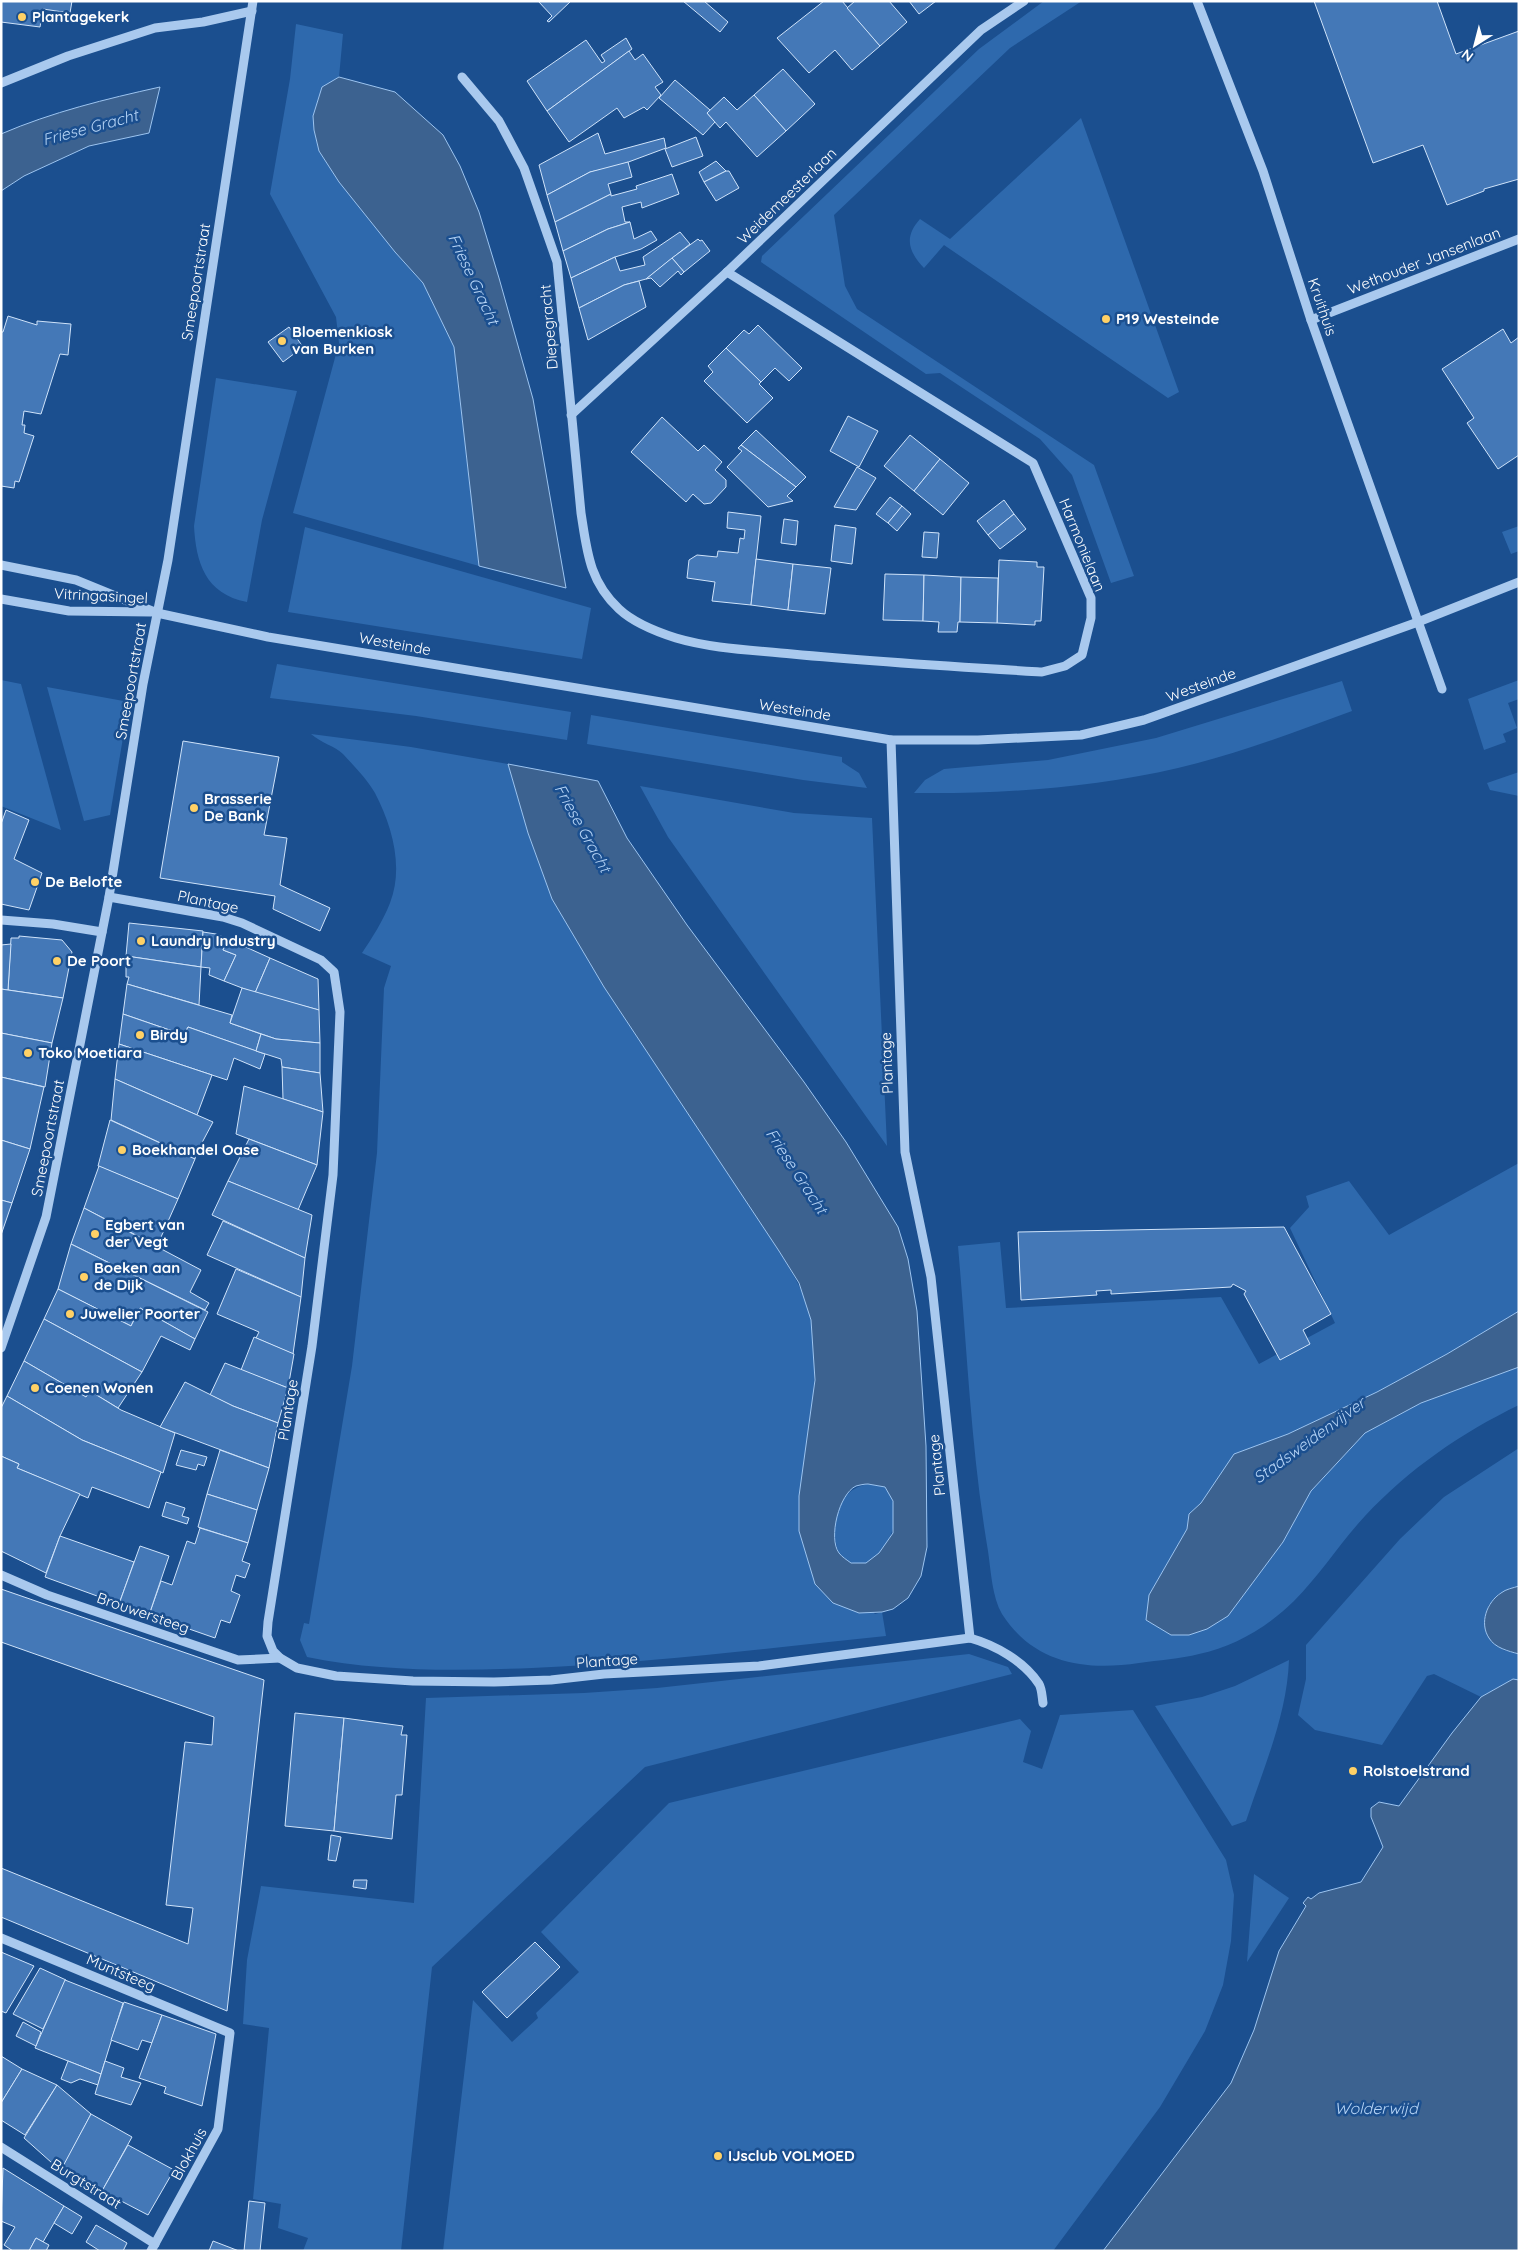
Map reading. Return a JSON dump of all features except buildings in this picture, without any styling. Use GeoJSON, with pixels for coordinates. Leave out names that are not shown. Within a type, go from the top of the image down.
{"type":"FeatureCollection","features":[{"type":"Feature","properties":{"kind":"street","name":"Smeepoortstraat"},"geometry":{"type":"LineString","coordinates":[[3,1342],[46,1217],[110,897],[143,684],[168,560],[253,1]]}},
{"type":"Feature","properties":{"kind":"street","name":"Weidemeesterlaan"},"geometry":{"type":"LineString","coordinates":[[571,415],[727,272],[981,30],[1024,1]]}},
{"type":"Feature","properties":{"kind":"street","name":"Kruithuis"},"geometry":{"type":"LineString","coordinates":[[1197,1],[1262,171],[1311,320],[1392,544],[1418,622]]}},
{"type":"Feature","properties":{"kind":"street"},"geometry":{"type":"LineString","coordinates":[[1,83],[68,56],[156,28],[203,22],[252,11]]}},
{"type":"Feature","properties":{"kind":"street","name":"Diepegracht"},"geometry":{"type":"LineString","coordinates":[[462,77],[499,121],[524,168],[557,262],[581,513],[593,574],[606,594]]}},
{"type":"Feature","properties":{"kind":"street","name":"Wethouder Jansenlaan"},"geometry":{"type":"LineString","coordinates":[[1311,320],[1519,239]]}},
{"type":"Feature","properties":{"kind":"street","name":"Harmonielaan"},"geometry":{"type":"LineString","coordinates":[[606,594],[620,610],[644,625],[676,638],[717,647],[863,661],[1042,672],[1065,666],[1082,655],[1091,618],[1091,598],[1033,463],[727,272]]}},
{"type":"Feature","properties":{"kind":"street","name":"Vitringasingel"},"geometry":{"type":"LineString","coordinates":[[1,566],[76,580],[157,612]]}},
{"type":"Feature","properties":{"kind":"street","name":"Westeinde"},"geometry":{"type":"LineString","coordinates":[[157,612],[268,637],[891,740],[978,740],[1081,735],[1144,720],[1418,622],[1519,582]]}},
{"type":"Feature","properties":{"kind":"street","name":"Vitringasingel"},"geometry":{"type":"LineString","coordinates":[[1,599],[69,611],[157,612]]}},
{"type":"Feature","properties":{"kind":"street"},"geometry":{"type":"LineString","coordinates":[[1418,622],[1442,690]]}},
{"type":"Feature","properties":{"kind":"street","name":"Plantage"},"geometry":{"type":"LineString","coordinates":[[110,897],[223,917],[242,923],[321,960],[334,972],[340,1012],[333,1175],[312,1346],[267,1636],[273,1651],[280,1658],[298,1668],[336,1676],[494,1682],[759,1666],[970,1638],[930,1277],[905,1152],[891,740]]}},
{"type":"Feature","properties":{"kind":"street"},"geometry":{"type":"LineString","coordinates":[[1,920],[53,924],[102,932]]}},
{"type":"Feature","properties":{"kind":"street","name":"Brouwersteeg"},"geometry":{"type":"LineString","coordinates":[[1,1575],[46,1595],[238,1660],[280,1658]]}},
{"type":"Feature","properties":{"kind":"street"},"geometry":{"type":"LineString","coordinates":[[970,1638],[989,1644],[1007,1654],[1027,1670],[1040,1685],[1043,1703]]}},
{"type":"Feature","properties":{"kind":"street","name":"Muntsteeg"},"geometry":{"type":"LineString","coordinates":[[1,1938],[230,2033]]}},
{"type":"Feature","properties":{"kind":"street","name":"Blokhuis"},"geometry":{"type":"LineString","coordinates":[[153,2247],[218,2129],[230,2033]]}},
{"type":"Feature","properties":{"kind":"street","name":"Burgtstraat"},"geometry":{"type":"LineString","coordinates":[[1,2147],[153,2247]]}},
{"type":"Feature","properties":{"kind":"shaded area"},"geometry":{"type":"Polygon","coordinates":[[[1044,1],[1082,1],[1010,48],[834,215],[845,286],[857,309],[1094,465],[1134,576],[1111,583],[1072,475],[1040,439],[940,373],[926,374],[761,262],[762,256],[979,49],[1044,1]]]}},
{"type":"Feature","properties":{"kind":"shaded area"},"geometry":{"type":"Polygon","coordinates":[[[296,24],[343,34],[339,77],[322,88],[313,116],[319,151],[339,182],[395,252],[423,283],[454,347],[479,566],[293,513],[339,343],[336,317],[270,194],[290,79],[296,24]]]}},
{"type":"Feature","properties":{"kind":"shaded area"},"geometry":{"type":"Polygon","coordinates":[[[1081,118],[1179,392],[1168,398],[944,245],[924,268],[911,250],[910,238],[920,219],[950,239],[1081,118]]]}},
{"type":"Feature","properties":{"kind":"shaded area"},"geometry":{"type":"Polygon","coordinates":[[[216,378],[297,391],[262,520],[247,602],[221,592],[212,584],[201,564],[195,539],[194,526],[216,378]]]}},
{"type":"Feature","properties":{"kind":"shaded area"},"geometry":{"type":"Polygon","coordinates":[[[1519,526],[1519,551],[1511,554],[1502,532],[1519,526]]]}},
{"type":"Feature","properties":{"kind":"shaded area"},"geometry":{"type":"Polygon","coordinates":[[[305,527],[591,608],[582,659],[288,612],[305,527]]]}},
{"type":"Feature","properties":{"kind":"shaded area"},"geometry":{"type":"Polygon","coordinates":[[[277,664],[571,712],[567,740],[416,716],[270,698],[277,664]]]}},
{"type":"Feature","properties":{"kind":"shaded area"},"geometry":{"type":"Polygon","coordinates":[[[1,680],[21,684],[61,830],[1,806],[1,680]]]}},
{"type":"Feature","properties":{"kind":"shaded area"},"geometry":{"type":"Polygon","coordinates":[[[1519,680],[1519,699],[1508,703],[1517,728],[1503,734],[1506,742],[1484,750],[1468,699],[1519,680]]]}},
{"type":"Feature","properties":{"kind":"shaded area"},"geometry":{"type":"Polygon","coordinates":[[[1342,681],[1352,711],[1266,742],[1178,768],[1080,785],[1014,791],[914,793],[925,780],[944,769],[1048,760],[1156,738],[1342,681]]]}},
{"type":"Feature","properties":{"kind":"shaded area"},"geometry":{"type":"Polygon","coordinates":[[[47,687],[129,702],[110,815],[84,821],[47,687]]]}},
{"type":"Feature","properties":{"kind":"shaded area"},"geometry":{"type":"Polygon","coordinates":[[[591,715],[842,757],[842,762],[859,773],[867,788],[803,780],[587,744],[591,715]]]}},
{"type":"Feature","properties":{"kind":"shaded area"},"geometry":{"type":"Polygon","coordinates":[[[311,734],[411,747],[508,764],[528,833],[552,899],[604,987],[779,1251],[803,1293],[811,1321],[814,1347],[814,1374],[799,1531],[875,1614],[882,1612],[886,1636],[665,1659],[532,1668],[476,1670],[391,1668],[307,1657],[300,1640],[304,1623],[309,1624],[352,1366],[377,1153],[384,988],[391,966],[362,953],[387,910],[394,889],[396,875],[396,861],[391,833],[375,793],[343,754],[311,734]]]}},
{"type":"Feature","properties":{"kind":"shaded area"},"geometry":{"type":"Polygon","coordinates":[[[1519,772],[1519,796],[1490,790],[1487,783],[1519,772]]]}},
{"type":"Feature","properties":{"kind":"shaded area"},"geometry":{"type":"Polygon","coordinates":[[[640,786],[794,813],[872,818],[887,1146],[668,837],[640,786]]]}},
{"type":"Feature","properties":{"kind":"shaded area"},"geometry":{"type":"Polygon","coordinates":[[[1519,1163],[1519,1311],[1447,1354],[1377,1392],[1288,1434],[1234,1455],[1201,1503],[1189,1514],[1187,1529],[1149,1595],[1228,1616],[1283,1542],[1311,1491],[1365,1433],[1421,1403],[1519,1367],[1519,1405],[1456,1440],[1399,1483],[1365,1516],[1313,1581],[1294,1601],[1274,1619],[1238,1641],[1212,1651],[1184,1657],[1100,1666],[1081,1664],[1045,1654],[1029,1644],[1015,1631],[999,1607],[991,1575],[973,1437],[958,1246],[1000,1242],[1006,1308],[1221,1297],[1259,1364],[1335,1323],[1290,1228],[1309,1207],[1306,1196],[1349,1181],[1389,1235],[1519,1163]]]}},
{"type":"Feature","properties":{"kind":"shaded area"},"geometry":{"type":"Polygon","coordinates":[[[1519,1448],[1519,1586],[1500,1593],[1488,1606],[1503,1650],[1519,1654],[1519,1680],[1513,1679],[1481,1697],[1434,1674],[1427,1676],[1382,1745],[1315,1730],[1298,1715],[1306,1679],[1306,1645],[1400,1539],[1444,1497],[1519,1448]]]}},
{"type":"Feature","properties":{"kind":"shaded area"},"geometry":{"type":"Polygon","coordinates":[[[868,1484],[885,1487],[890,1495],[894,1508],[894,1526],[887,1544],[874,1558],[866,1563],[848,1562],[839,1552],[836,1544],[835,1528],[837,1513],[841,1502],[852,1490],[868,1484]]]}},
{"type":"Feature","properties":{"kind":"shaded area"},"geometry":{"type":"Polygon","coordinates":[[[969,1654],[1008,1667],[1012,1674],[645,1767],[432,1967],[401,2251],[303,2251],[308,2238],[278,2228],[281,2204],[253,2199],[269,2028],[243,2024],[247,1960],[261,1886],[414,1903],[426,1698],[584,1693],[657,1688],[969,1654]]]}},
{"type":"Feature","properties":{"kind":"shaded area"},"geometry":{"type":"Polygon","coordinates":[[[1289,1660],[1284,1701],[1267,1762],[1246,1821],[1232,1826],[1155,1706],[1202,1697],[1235,1686],[1289,1660]]]}},
{"type":"Feature","properties":{"kind":"shaded area"},"geometry":{"type":"Polygon","coordinates":[[[1133,1710],[1226,1860],[1234,1895],[1231,1941],[1223,1985],[1205,2031],[1160,2107],[1053,2251],[443,2251],[473,2000],[512,2042],[538,2018],[536,2013],[579,1972],[541,1932],[669,1803],[1020,1719],[1031,1731],[1023,1762],[1042,1769],[1060,1715],[1133,1710]]]}},
{"type":"Feature","properties":{"kind":"shaded area"},"geometry":{"type":"Polygon","coordinates":[[[1254,1874],[1289,1898],[1247,1962],[1254,1874]]]}},
{"type":"Feature","properties":{"kind":"water","name":"Friese Gracht"},"geometry":{"type":"Polygon","coordinates":[[[339,77],[395,92],[443,135],[460,166],[479,212],[533,399],[566,588],[479,566],[454,347],[423,283],[395,252],[339,182],[319,151],[313,116],[322,87],[339,77]]]}},
{"type":"Feature","properties":{"kind":"water","name":"Friese Gracht"},"geometry":{"type":"Polygon","coordinates":[[[160,87],[149,133],[89,146],[24,176],[1,191],[1,134],[20,126],[99,101],[160,87]]]}},
{"type":"Feature","properties":{"kind":"water","name":"Friese Gracht"},"geometry":{"type":"Polygon","coordinates":[[[508,764],[598,781],[627,838],[687,925],[804,1082],[846,1142],[898,1227],[908,1259],[917,1311],[926,1446],[927,1547],[921,1576],[908,1598],[893,1609],[882,1612],[859,1613],[833,1603],[815,1584],[799,1531],[799,1496],[815,1380],[811,1320],[799,1283],[604,987],[552,899],[528,833],[508,764]],[[868,1484],[856,1486],[850,1491],[840,1507],[835,1527],[836,1546],[839,1553],[851,1563],[866,1563],[879,1553],[893,1533],[893,1501],[885,1487],[868,1484]]]}},
{"type":"Feature","properties":{"kind":"water","name":"Stadsweidenvijver"},"geometry":{"type":"Polygon","coordinates":[[[1519,1311],[1519,1367],[1421,1403],[1365,1433],[1311,1491],[1283,1542],[1228,1616],[1207,1629],[1189,1635],[1171,1635],[1146,1620],[1149,1595],[1187,1529],[1189,1514],[1201,1503],[1234,1454],[1288,1434],[1377,1392],[1447,1354],[1519,1311]]]}},
{"type":"Feature","properties":{"kind":"water"},"geometry":{"type":"Polygon","coordinates":[[[1519,1586],[1519,1654],[1502,1649],[1489,1638],[1486,1632],[1485,1620],[1488,1607],[1496,1597],[1507,1590],[1519,1586]]]}},
{"type":"Feature","properties":{"kind":"water","name":"Wolderwijd"},"geometry":{"type":"Polygon","coordinates":[[[1513,1679],[1519,1680],[1519,2251],[1103,2251],[1231,2083],[1254,2030],[1279,1951],[1306,1906],[1303,1903],[1308,1897],[1311,1899],[1319,1893],[1361,1882],[1383,1847],[1371,1817],[1371,1808],[1379,1802],[1399,1806],[1452,1733],[1481,1697],[1513,1679]]]}},
{"type":"Feature","properties":{"kind":"place","name":"Plantagekerk"},"geometry":{"type":"Point","coordinates":[22,17]}},
{"type":"Feature","properties":{"kind":"place","name":"P19 Westeinde"},"geometry":{"type":"Point","coordinates":[1106,319]}},
{"type":"Feature","properties":{"kind":"place","name":"Bloemenkiosk van Burken"},"geometry":{"type":"Point","coordinates":[282,341]}},
{"type":"Feature","properties":{"kind":"place","name":"Brasserie De Bank"},"geometry":{"type":"Point","coordinates":[194,808]}},
{"type":"Feature","properties":{"kind":"place","name":"De Belofte"},"geometry":{"type":"Point","coordinates":[35,882]}},
{"type":"Feature","properties":{"kind":"place","name":"Laundry Industry"},"geometry":{"type":"Point","coordinates":[141,941]}},
{"type":"Feature","properties":{"kind":"place","name":"De Poort"},"geometry":{"type":"Point","coordinates":[57,961]}},
{"type":"Feature","properties":{"kind":"place","name":"Birdy"},"geometry":{"type":"Point","coordinates":[140,1035]}},
{"type":"Feature","properties":{"kind":"place","name":"Toko Moetiara"},"geometry":{"type":"Point","coordinates":[28,1053]}},
{"type":"Feature","properties":{"kind":"place","name":"Boekhandel Oase"},"geometry":{"type":"Point","coordinates":[122,1150]}},
{"type":"Feature","properties":{"kind":"place","name":"Egbert van der Vegt"},"geometry":{"type":"Point","coordinates":[95,1234]}},
{"type":"Feature","properties":{"kind":"place","name":"Boeken aan de Dijk"},"geometry":{"type":"Point","coordinates":[84,1277]}},
{"type":"Feature","properties":{"kind":"place","name":"Juwelier Poorter"},"geometry":{"type":"Point","coordinates":[70,1314]}},
{"type":"Feature","properties":{"kind":"place","name":"Coenen Wonen"},"geometry":{"type":"Point","coordinates":[35,1388]}},
{"type":"Feature","properties":{"kind":"place","name":"Rolstoelstrand"},"geometry":{"type":"Point","coordinates":[1353,1771]}},
{"type":"Feature","properties":{"kind":"place","name":"IJsclub VOLMOED"},"geometry":{"type":"Point","coordinates":[718,2156]}}]}
